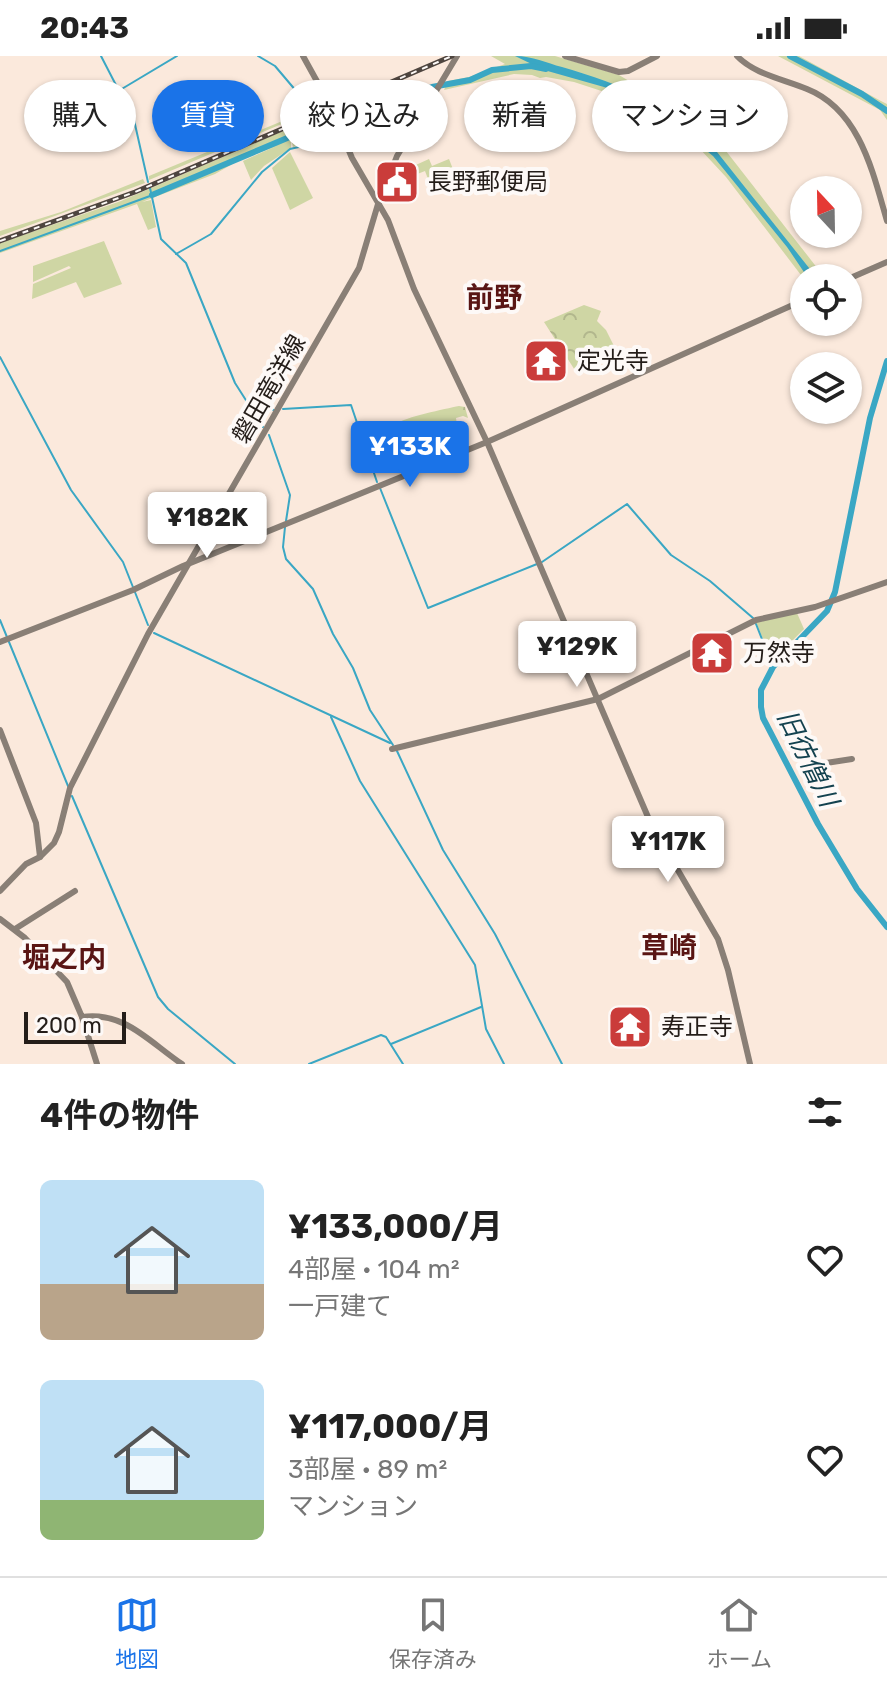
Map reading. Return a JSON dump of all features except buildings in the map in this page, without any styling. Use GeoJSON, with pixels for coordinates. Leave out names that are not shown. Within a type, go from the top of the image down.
{"type":"FeatureCollection","features":[{"type":"Feature","properties":{"kind":"street"},"geometry":{"type":"LineString","coordinates":[[303,56],[330,106],[352,158],[395,237],[414,289],[487,442],[656,834],[718,939],[750,1064]]}},
{"type":"Feature","properties":{"kind":"street","name":"磐田竜洋線"},"geometry":{"type":"LineString","coordinates":[[0,891],[26,864],[40,857],[54,843],[70,788],[148,634],[359,268],[378,204],[397,156],[457,56]]}},
{"type":"Feature","properties":{"kind":"street"},"geometry":{"type":"LineString","coordinates":[[565,56],[619,72],[628,71],[657,56]]}},
{"type":"Feature","properties":{"kind":"street"},"geometry":{"type":"LineString","coordinates":[[740,56],[742,62],[757,70],[809,90],[834,105],[861,142],[887,221]]}},
{"type":"Feature","properties":{"kind":"street"},"geometry":{"type":"LineString","coordinates":[[862,273],[887,262]]}},
{"type":"Feature","properties":{"kind":"street"},"geometry":{"type":"LineString","coordinates":[[0,642],[133,590],[188,564],[487,442],[790,306]]}},
{"type":"Feature","properties":{"kind":"street"},"geometry":{"type":"LineString","coordinates":[[395,748],[598,699],[755,621],[815,607],[887,582]]}},
{"type":"Feature","properties":{"kind":"street"},"geometry":{"type":"LineString","coordinates":[[0,730],[36,823],[40,857]]}},
{"type":"Feature","properties":{"kind":"street"},"geometry":{"type":"LineString","coordinates":[[826,763],[852,759]]}},
{"type":"Feature","properties":{"kind":"street"},"geometry":{"type":"LineString","coordinates":[[15,929],[75,891]]}},
{"type":"Feature","properties":{"kind":"street"},"geometry":{"type":"LineString","coordinates":[[0,919],[15,929],[67,982],[97,1064]]}},
{"type":"Feature","properties":{"kind":"street"},"geometry":{"type":"LineString","coordinates":[[82,1017],[104,1015],[120,1020],[182,1064]]}},
{"type":"Feature","properties":{"kind":"green space"},"geometry":{"type":"Polygon","coordinates":[[[491,56],[555,56],[627,80],[592,80],[592,88],[576,80],[514,74],[488,80],[464,80],[464,85],[448,89],[448,81],[505,64],[491,56]]]}},
{"type":"Feature","properties":{"kind":"green space"},"geometry":{"type":"Polygon","coordinates":[[[778,56],[799,56],[887,104],[887,120],[880,110],[778,56]]]}},
{"type":"Feature","properties":{"kind":"green space"},"geometry":{"type":"Polygon","coordinates":[[[280,122],[264,131],[264,129],[280,122]]]}},
{"type":"Feature","properties":{"kind":"green space"},"geometry":{"type":"Polygon","coordinates":[[[280,132],[280,152],[285,152],[264,166],[251,180],[243,161],[276,146],[264,151],[264,139],[280,132]]]}},
{"type":"Feature","properties":{"kind":"green space"},"geometry":{"type":"Polygon","coordinates":[[[207,152],[215,152],[149,180],[149,176],[207,152]]]}},
{"type":"Feature","properties":{"kind":"green space"},"geometry":{"type":"Polygon","coordinates":[[[235,152],[261,152],[215,174],[142,202],[151,200],[156,227],[148,230],[137,204],[0,253],[0,243],[121,201],[235,152]]]}},
{"type":"Feature","properties":{"kind":"green space"},"geometry":{"type":"Polygon","coordinates":[[[290,152],[313,198],[290,210],[272,168],[290,152]]]}},
{"type":"Feature","properties":{"kind":"green space"},"geometry":{"type":"Polygon","coordinates":[[[703,152],[727,152],[790,233],[790,248],[802,248],[814,264],[793,264],[726,177],[703,152]]]}},
{"type":"Feature","properties":{"kind":"green space"},"geometry":{"type":"Polygon","coordinates":[[[429,159],[432,166],[449,159],[458,182],[433,192],[425,171],[402,180],[398,173],[429,159]]]}},
{"type":"Feature","properties":{"kind":"green space"},"geometry":{"type":"Polygon","coordinates":[[[143,179],[145,183],[0,236],[0,231],[61,212],[143,179]]]}},
{"type":"Feature","properties":{"kind":"green space"},"geometry":{"type":"Polygon","coordinates":[[[104,241],[122,284],[84,298],[76,282],[32,299],[33,284],[71,268],[69,266],[33,282],[33,266],[104,241]]]}},
{"type":"Feature","properties":{"kind":"green space"},"geometry":{"type":"Polygon","coordinates":[[[584,305],[601,311],[597,321],[606,330],[617,352],[578,375],[544,322],[584,305]]]}},
{"type":"Feature","properties":{"kind":"green space"},"geometry":{"type":"Polygon","coordinates":[[[465,407],[468,418],[456,418],[457,425],[465,426],[467,433],[452,437],[428,437],[422,428],[395,433],[396,424],[401,421],[465,407]]]}},
{"type":"Feature","properties":{"kind":"green space"},"geometry":{"type":"Polygon","coordinates":[[[797,613],[804,629],[772,661],[756,622],[797,613]]]}},
{"type":"Feature","properties":{"kind":"water"},"geometry":{"type":"Polygon","coordinates":[[[515,56],[539,60],[602,80],[592,80],[592,84],[544,70],[515,56]]]}},
{"type":"Feature","properties":{"kind":"water"},"geometry":{"type":"Polygon","coordinates":[[[708,152],[717,152],[790,244],[790,248],[806,264],[799,264],[708,152]]]}},
{"type":"Feature","properties":{"kind":"waterway"},"geometry":{"type":"LineString","coordinates":[[101,56],[134,120],[148,182]]}},
{"type":"Feature","properties":{"kind":"waterway"},"geometry":{"type":"LineString","coordinates":[[136,80],[177,56]]}},
{"type":"Feature","properties":{"kind":"waterway"},"geometry":{"type":"LineString","coordinates":[[176,254],[211,234],[262,172],[290,149],[338,138],[331,121],[326,122],[275,66],[258,56]]}},
{"type":"Feature","properties":{"kind":"waterway"},"geometry":{"type":"LineString","coordinates":[[790,56],[862,94],[887,111]]}},
{"type":"Feature","properties":{"kind":"waterway"},"geometry":{"type":"LineString","coordinates":[[448,84],[470,80],[492,70],[531,66],[546,69]]}},
{"type":"Feature","properties":{"kind":"waterway"},"geometry":{"type":"LineString","coordinates":[[152,195],[280,141]]}},
{"type":"Feature","properties":{"kind":"waterway"},"geometry":{"type":"LineString","coordinates":[[150,188],[161,239],[186,263],[235,383],[263,427]]}},
{"type":"Feature","properties":{"kind":"waterway"},"geometry":{"type":"LineString","coordinates":[[0,251],[150,196]]}},
{"type":"Feature","properties":{"kind":"waterway"},"geometry":{"type":"LineString","coordinates":[[0,357],[71,490],[123,562],[148,625]]}},
{"type":"Feature","properties":{"kind":"waterway","name":"旧彷僧川"},"geometry":{"type":"LineString","coordinates":[[887,361],[870,418],[835,592],[827,611],[773,667],[761,690],[763,718],[818,824],[857,889],[887,927]]}},
{"type":"Feature","properties":{"kind":"waterway"},"geometry":{"type":"LineString","coordinates":[[283,409],[351,405],[377,482]]}},
{"type":"Feature","properties":{"kind":"waterway"},"geometry":{"type":"LineString","coordinates":[[250,406],[274,410]]}},
{"type":"Feature","properties":{"kind":"waterway"},"geometry":{"type":"LineString","coordinates":[[269,435],[290,495],[286,521]]}},
{"type":"Feature","properties":{"kind":"waterway"},"geometry":{"type":"LineString","coordinates":[[380,488],[428,608],[537,564]]}},
{"type":"Feature","properties":{"kind":"waterway"},"geometry":{"type":"LineString","coordinates":[[542,562],[627,504],[671,555],[710,581],[753,618]]}},
{"type":"Feature","properties":{"kind":"waterway"},"geometry":{"type":"LineString","coordinates":[[285,527],[283,547],[286,559],[313,589],[333,634],[353,668],[370,710],[393,745]]}},
{"type":"Feature","properties":{"kind":"waterway"},"geometry":{"type":"LineString","coordinates":[[0,620],[68,786]]}},
{"type":"Feature","properties":{"kind":"waterway"},"geometry":{"type":"LineString","coordinates":[[756,624],[773,667]]}},
{"type":"Feature","properties":{"kind":"waterway"},"geometry":{"type":"LineString","coordinates":[[154,633],[390,743]]}},
{"type":"Feature","properties":{"kind":"waterway"},"geometry":{"type":"LineString","coordinates":[[331,717],[360,781],[475,965],[486,1029],[504,1064]]}},
{"type":"Feature","properties":{"kind":"waterway"},"geometry":{"type":"LineString","coordinates":[[397,751],[443,850],[495,934],[562,1064]]}},
{"type":"Feature","properties":{"kind":"waterway"},"geometry":{"type":"LineString","coordinates":[[72,796],[158,997],[168,1009],[235,1064]]}},
{"type":"Feature","properties":{"kind":"waterway"},"geometry":{"type":"LineString","coordinates":[[391,1044],[481,1007]]}},
{"type":"Feature","properties":{"kind":"waterway"},"geometry":{"type":"LineString","coordinates":[[309,1064],[381,1035],[386,1037],[403,1064]]}},
{"type":"Feature","properties":{"kind":"railway"},"geometry":{"type":"LineString","coordinates":[[0,241],[135,192],[452,56]]}},
{"type":"Feature","properties":{"kind":"place","name":"長野郵便局"},"geometry":{"type":"Point","coordinates":[397,182]}},
{"type":"Feature","properties":{"kind":"place","name":"定光寺"},"geometry":{"type":"Point","coordinates":[546,361]}},
{"type":"Feature","properties":{"kind":"place","name":"万然寺"},"geometry":{"type":"Point","coordinates":[712,653]}},
{"type":"Feature","properties":{"kind":"place","name":"寿正寺"},"geometry":{"type":"Point","coordinates":[630,1027]}},
{"type":"Feature","properties":{"kind":"district","name":"前野"},"geometry":{"type":"Point","coordinates":[494,297]}},
{"type":"Feature","properties":{"kind":"district","name":"草崎"},"geometry":{"type":"Point","coordinates":[669,947]}},
{"type":"Feature","properties":{"kind":"district","name":"堀之内"},"geometry":{"type":"Point","coordinates":[64,957]}}]}
